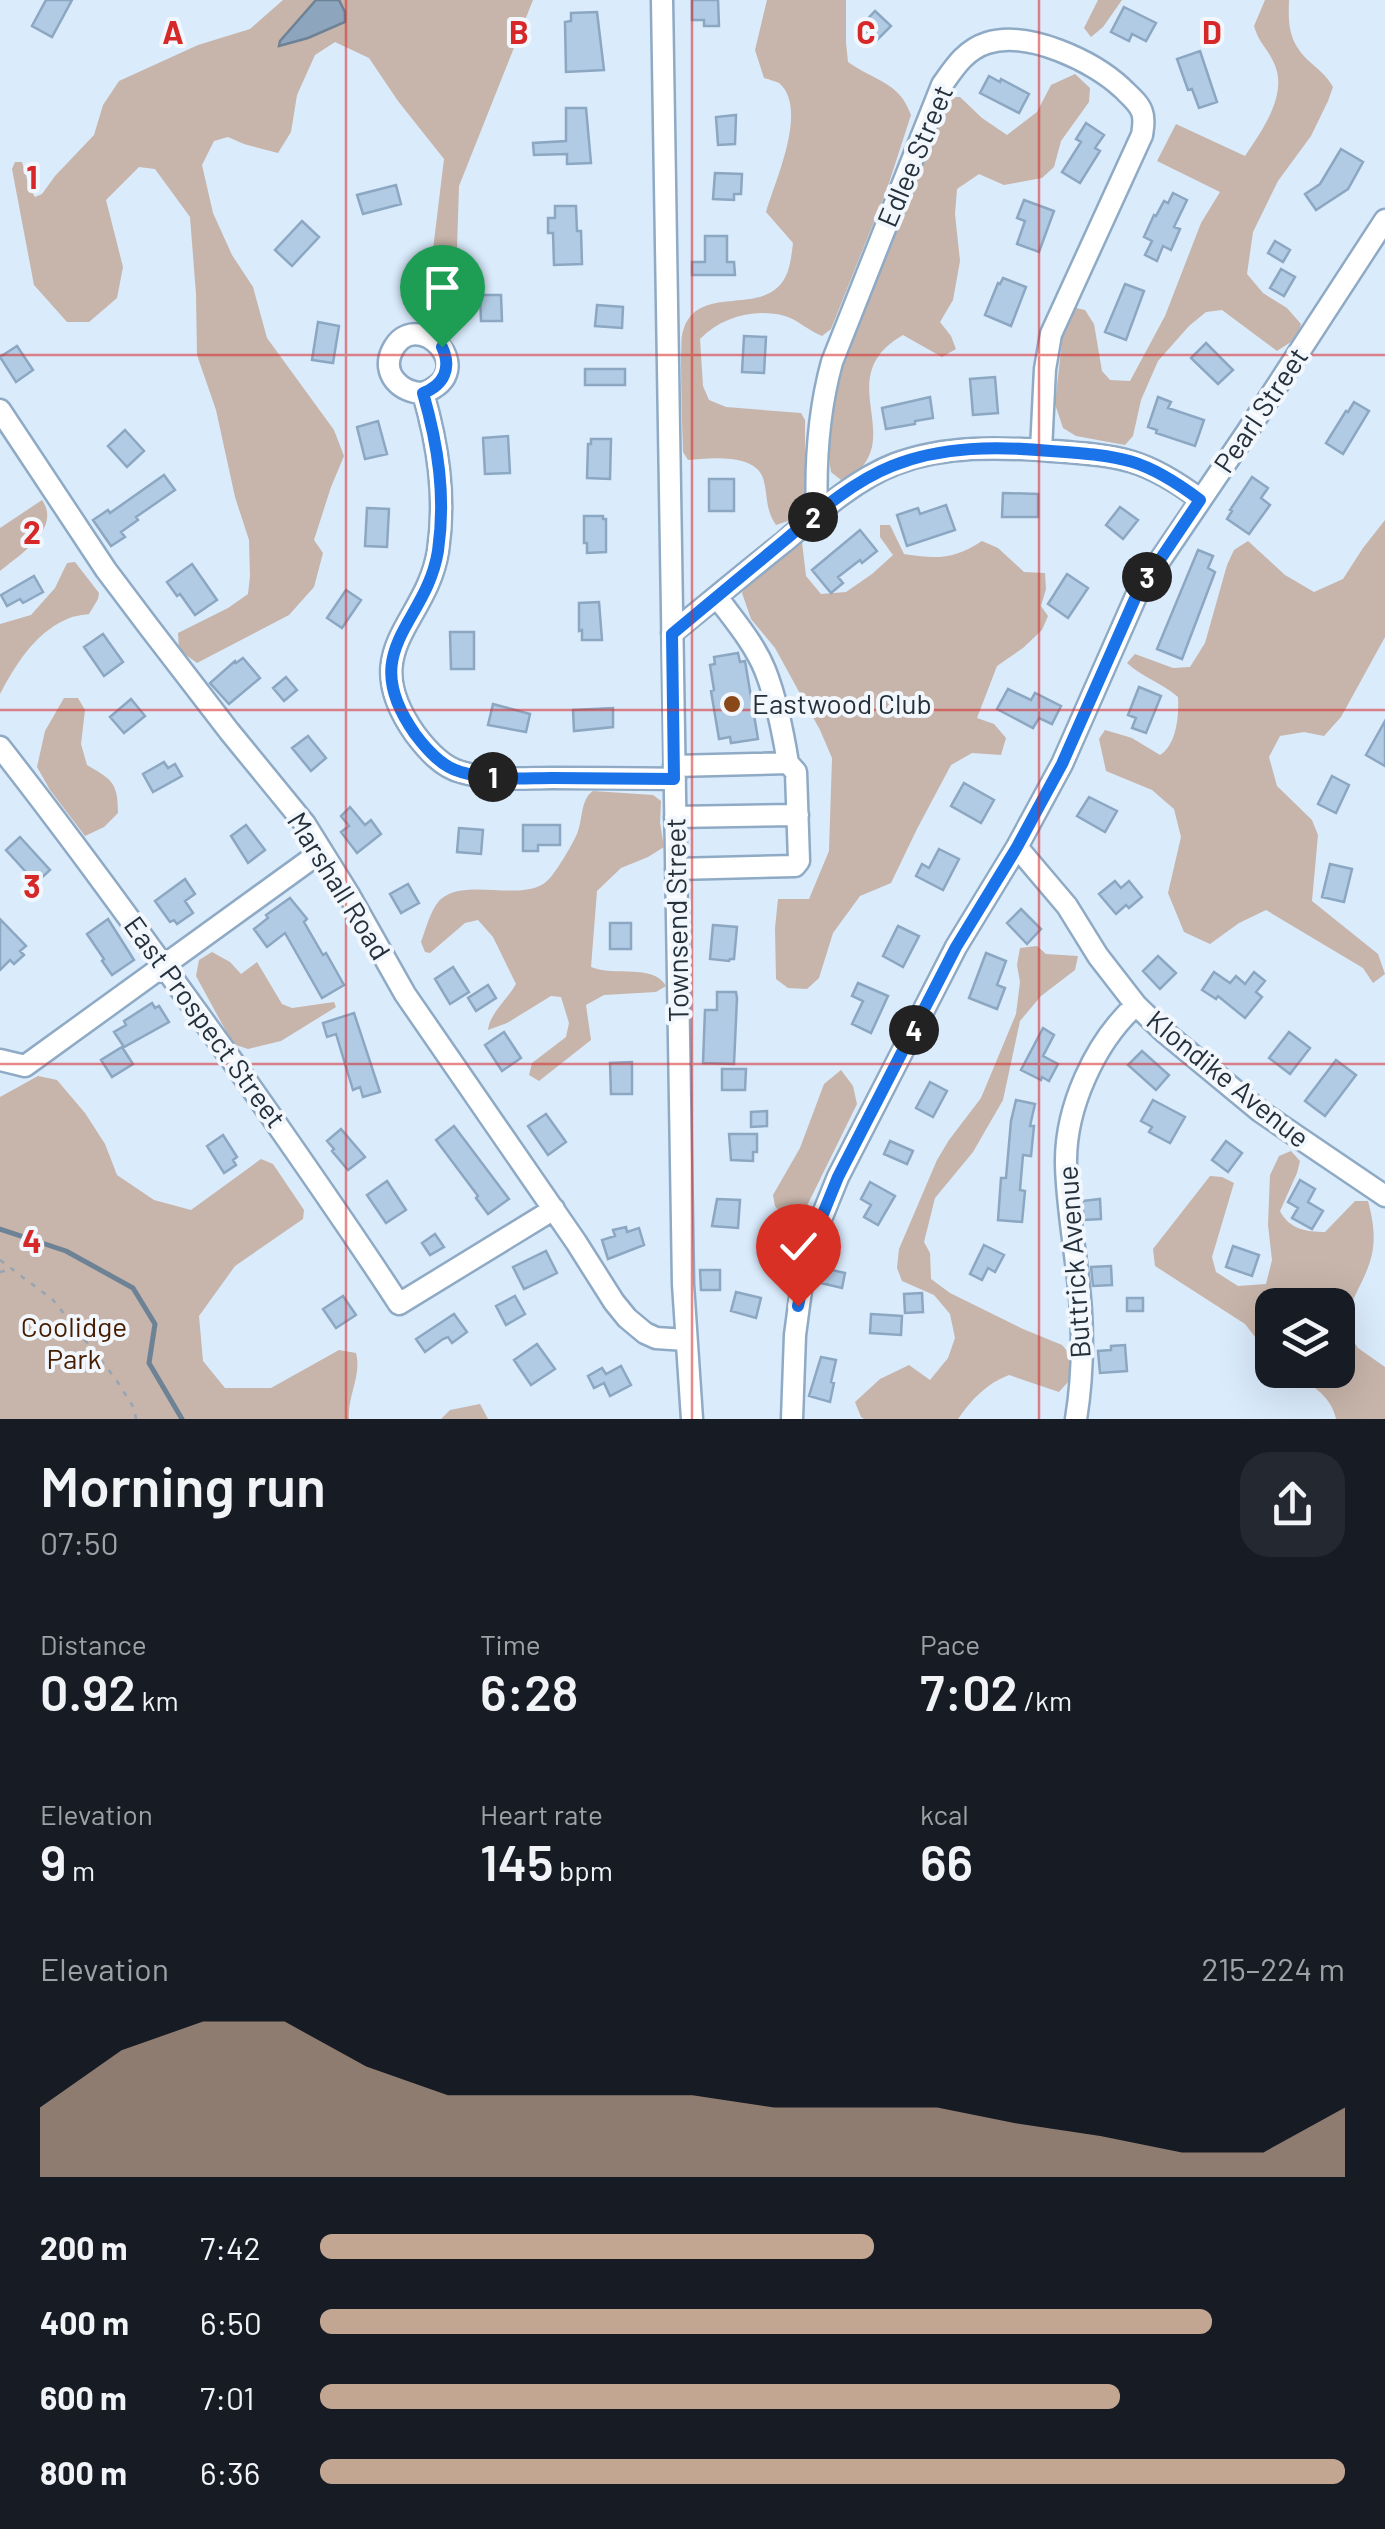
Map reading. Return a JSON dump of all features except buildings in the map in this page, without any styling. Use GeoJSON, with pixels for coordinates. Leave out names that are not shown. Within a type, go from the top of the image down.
{"type":"FeatureCollection","features":[{"type":"Feature","properties":{"kind":"street","name":"Townsend Street"},"geometry":{"type":"LineString","coordinates":[[662,0],[683,1284],[692,1419]]}},
{"type":"Feature","properties":{"kind":"street","name":"Edlee Street"},"geometry":{"type":"LineString","coordinates":[[817,514],[817,438],[832,362],[942,85],[968,53],[993,42],[1031,44],[1080,58],[1126,92],[1142,112],[1144,122],[1142,135],[1051,334],[1044,370],[1041,450]]}},
{"type":"Feature","properties":{"kind":"street","name":"Pearl Street"},"geometry":{"type":"LineString","coordinates":[[792,1419],[798,1306],[823,1209],[956,947],[1062,764],[1137,594],[1385,220]]}},
{"type":"Feature","properties":{"kind":"street"},"geometry":{"type":"LineString","coordinates":[[423,393],[439,454],[439,538],[434,566],[400,633],[393,660],[393,686],[406,719],[444,764],[471,774],[510,778],[788,763]]}},
{"type":"Feature","properties":{"kind":"street","name":"Marshall Road"},"geometry":{"type":"LineString","coordinates":[[0,410],[106,570],[322,850],[405,994],[627,1318],[656,1338],[686,1340]]}},
{"type":"Feature","properties":{"kind":"street"},"geometry":{"type":"LineString","coordinates":[[672,634],[817,514],[879,471],[916,457],[960,449],[1105,455],[1140,462],[1200,500]]}},
{"type":"Feature","properties":{"kind":"street"},"geometry":{"type":"LineString","coordinates":[[676,870],[795,866],[799,861],[796,772],[788,763],[781,722],[764,668],[748,638],[716,597]]}},
{"type":"Feature","properties":{"kind":"street","name":"East Prospect Street"},"geometry":{"type":"LineString","coordinates":[[0,747],[165,965],[273,1116],[399,1304],[554,1209]]}},
{"type":"Feature","properties":{"kind":"street"},"geometry":{"type":"LineString","coordinates":[[675,817],[798,814]]}},
{"type":"Feature","properties":{"kind":"street","name":"Klondike Avenue"},"geometry":{"type":"LineString","coordinates":[[1017,847],[1067,906],[1098,956],[1136,1005],[1163,1032],[1262,1112],[1385,1196]]}},
{"type":"Feature","properties":{"kind":"street"},"geometry":{"type":"LineString","coordinates":[[0,1060],[25,1066],[322,850]]}},
{"type":"Feature","properties":{"kind":"street","name":"Buttrick Avenue"},"geometry":{"type":"LineString","coordinates":[[1076,1419],[1083,1356],[1066,1161],[1072,1117],[1102,1044],[1136,1005]]}},
{"type":"Feature","properties":{"kind":"path"},"geometry":{"type":"LineString","coordinates":[[0,1260],[53,1300],[115,1378],[134,1408],[136,1419]]}},
{"type":"Feature","properties":{"kind":"path"},"geometry":{"type":"LineString","coordinates":[[0,1272],[14,1269]]}},
{"type":"Feature","properties":{"kind":"green space"},"geometry":{"type":"Polygon","coordinates":[[[283,0],[533,0],[459,186],[457,248],[443,267],[431,266],[444,159],[369,58],[335,42],[315,55],[297,95],[291,132],[278,153],[228,137],[214,141],[202,165],[213,213],[232,255],[253,287],[267,338],[334,430],[344,456],[314,540],[323,553],[314,587],[289,615],[197,663],[179,650],[178,633],[248,594],[250,576],[249,540],[216,410],[197,355],[190,217],[155,169],[139,167],[106,200],[123,267],[117,298],[89,322],[67,322],[34,285],[12,169],[15,162],[22,162],[35,197],[42,194],[94,135],[103,105],[119,81],[198,45],[250,29],[283,0]]]}},
{"type":"Feature","properties":{"kind":"green space"},"geometry":{"type":"Polygon","coordinates":[[[767,0],[846,0],[848,62],[893,88],[911,115],[887,189],[831,329],[822,336],[785,316],[762,313],[739,316],[700,339],[703,386],[709,400],[726,407],[801,413],[805,420],[805,504],[788,521],[776,525],[768,508],[763,478],[751,464],[730,459],[688,460],[683,452],[681,394],[682,335],[691,315],[713,304],[767,294],[782,283],[791,261],[793,243],[766,212],[787,145],[791,109],[779,83],[764,78],[755,50],[767,0]]]}},
{"type":"Feature","properties":{"kind":"green space"},"geometry":{"type":"Polygon","coordinates":[[[1098,0],[1122,0],[1091,37],[1084,28],[1098,0]]]}},
{"type":"Feature","properties":{"kind":"green space"},"geometry":{"type":"Polygon","coordinates":[[[1265,0],[1289,0],[1294,41],[1333,87],[1311,136],[1278,181],[1253,232],[1247,274],[1263,293],[1287,308],[1301,324],[1297,338],[1277,351],[1222,310],[1206,312],[1158,361],[1141,400],[1133,436],[1125,445],[1076,436],[1063,428],[1055,404],[1064,323],[1076,308],[1085,310],[1094,324],[1102,371],[1110,380],[1130,381],[1165,316],[1201,223],[1220,192],[1157,161],[1176,124],[1245,156],[1272,111],[1278,86],[1273,61],[1254,26],[1265,0]]]}},
{"type":"Feature","properties":{"kind":"green space"},"geometry":{"type":"Polygon","coordinates":[[[1075,74],[1090,88],[1089,102],[1061,141],[1054,167],[1042,178],[1004,185],[979,174],[957,189],[955,214],[960,261],[953,300],[940,322],[956,349],[942,357],[903,335],[883,350],[869,384],[873,436],[870,453],[861,468],[841,480],[831,472],[828,443],[829,415],[841,361],[944,97],[960,97],[1007,135],[1037,112],[1051,85],[1075,74]]]}},
{"type":"Feature","properties":{"kind":"green space"},"geometry":{"type":"Polygon","coordinates":[[[42,500],[47,510],[43,531],[0,571],[0,528],[42,500]]]}},
{"type":"Feature","properties":{"kind":"green space"},"geometry":{"type":"Polygon","coordinates":[[[1385,520],[1385,637],[1341,717],[1324,736],[1304,732],[1280,736],[1269,757],[1277,786],[1312,820],[1318,835],[1312,901],[1378,954],[1385,974],[1373,983],[1363,968],[1266,910],[1210,944],[1184,932],[1168,893],[1181,837],[1174,809],[1152,790],[1106,771],[1099,739],[1105,730],[1132,738],[1160,755],[1166,750],[1176,729],[1178,697],[1127,663],[1135,654],[1173,668],[1190,667],[1205,643],[1234,550],[1248,541],[1285,575],[1314,592],[1343,579],[1385,520]]]}},
{"type":"Feature","properties":{"kind":"green space"},"geometry":{"type":"Polygon","coordinates":[[[880,525],[890,525],[904,554],[944,556],[982,541],[998,548],[1024,572],[1045,573],[1041,606],[1048,616],[1042,630],[997,666],[977,718],[994,724],[1006,738],[1001,755],[972,753],[951,765],[891,883],[860,896],[833,933],[819,978],[807,989],[788,988],[776,979],[778,899],[809,899],[829,851],[832,758],[775,648],[751,619],[742,593],[767,561],[802,542],[806,576],[821,594],[846,592],[893,555],[880,537],[880,525]]]}},
{"type":"Feature","properties":{"kind":"green space"},"geometry":{"type":"Polygon","coordinates":[[[75,562],[99,593],[98,599],[89,614],[65,620],[35,642],[0,694],[0,624],[31,615],[55,588],[67,563],[75,562]]]}},
{"type":"Feature","properties":{"kind":"green space"},"geometry":{"type":"Polygon","coordinates":[[[64,698],[78,698],[85,710],[81,744],[87,765],[108,779],[117,795],[118,813],[104,827],[85,836],[37,767],[45,731],[64,698]]]}},
{"type":"Feature","properties":{"kind":"green space"},"geometry":{"type":"Polygon","coordinates":[[[593,791],[653,795],[661,801],[664,847],[621,868],[597,891],[591,967],[652,975],[666,986],[656,992],[604,995],[586,1005],[591,1040],[539,1081],[529,1075],[532,1063],[566,1037],[569,1023],[561,997],[551,996],[488,1030],[495,1012],[516,984],[493,937],[478,920],[465,923],[430,953],[425,952],[421,942],[434,908],[452,893],[524,890],[547,881],[575,839],[584,805],[593,791]]]}},
{"type":"Feature","properties":{"kind":"green space"},"geometry":{"type":"Polygon","coordinates":[[[1037,946],[1046,954],[1078,956],[1075,970],[1041,996],[1020,1021],[1003,1100],[973,1152],[935,1198],[924,1242],[930,1253],[931,1279],[950,1293],[1062,1345],[1073,1358],[1068,1382],[1059,1392],[1009,1375],[980,1393],[958,1419],[864,1419],[855,1402],[880,1379],[909,1365],[930,1380],[948,1358],[955,1338],[950,1314],[934,1295],[902,1281],[897,1268],[899,1249],[937,1160],[981,1098],[1016,1014],[1020,948],[1037,946]]]}},
{"type":"Feature","properties":{"kind":"green space"},"geometry":{"type":"Polygon","coordinates":[[[212,952],[241,974],[257,962],[282,1004],[292,1008],[334,1002],[336,1007],[281,1041],[248,1049],[233,1044],[196,976],[199,960],[212,952]]]}},
{"type":"Feature","properties":{"kind":"green space"},"geometry":{"type":"Polygon","coordinates":[[[841,1070],[853,1086],[857,1104],[801,1218],[783,1216],[773,1195],[800,1148],[824,1084],[841,1070]]]}},
{"type":"Feature","properties":{"kind":"green space","name":"Coolidge Park"},"geometry":{"type":"Polygon","coordinates":[[[38,1076],[57,1080],[105,1144],[117,1175],[154,1200],[191,1210],[261,1159],[273,1164],[304,1210],[303,1219],[235,1266],[199,1316],[203,1361],[225,1388],[271,1388],[339,1350],[356,1353],[349,1419],[0,1419],[0,1097],[38,1076]]]}},
{"type":"Feature","properties":{"kind":"green space"},"geometry":{"type":"Polygon","coordinates":[[[1291,1151],[1300,1161],[1280,1211],[1293,1226],[1325,1232],[1355,1201],[1368,1201],[1374,1239],[1368,1267],[1355,1297],[1355,1288],[1255,1288],[1255,1337],[1245,1324],[1155,1266],[1153,1249],[1210,1176],[1222,1177],[1234,1183],[1212,1257],[1216,1272],[1238,1286],[1266,1284],[1272,1260],[1268,1225],[1270,1175],[1279,1156],[1291,1151]]]}},
{"type":"Feature","properties":{"kind":"green space"},"geometry":{"type":"Polygon","coordinates":[[[1355,1344],[1385,1367],[1385,1419],[1336,1419],[1324,1396],[1315,1388],[1355,1388],[1355,1344]]]}},
{"type":"Feature","properties":{"kind":"green space"},"geometry":{"type":"Polygon","coordinates":[[[480,1404],[488,1419],[441,1419],[450,1410],[480,1404]]]}},
{"type":"Feature","properties":{"kind":"water"},"geometry":{"type":"Polygon","coordinates":[[[316,0],[339,0],[345,22],[279,46],[280,41],[316,0]]]}},
{"type":"Feature","properties":{"kind":"waterway"},"geometry":{"type":"LineString","coordinates":[[0,1229],[66,1251],[133,1288],[155,1324],[149,1363],[182,1419]]}},
{"type":"Feature","properties":{"kind":"place","name":"Eastwood Club"},"geometry":{"type":"Point","coordinates":[732,704]}},
{"type":"Feature","properties":{"kind":"route"},"geometry":{"type":"LineString","coordinates":[[442,347],[447,366],[444,378],[423,393],[439,454],[438,552],[430,578],[400,633],[392,673],[400,708],[419,738],[444,764],[471,774],[510,778],[674,779],[672,634],[817,514],[866,479],[895,464],[960,449],[1105,455],[1140,462],[1200,500],[1137,594],[1062,764],[956,947],[838,1177],[812,1241],[798,1306]]}}]}
